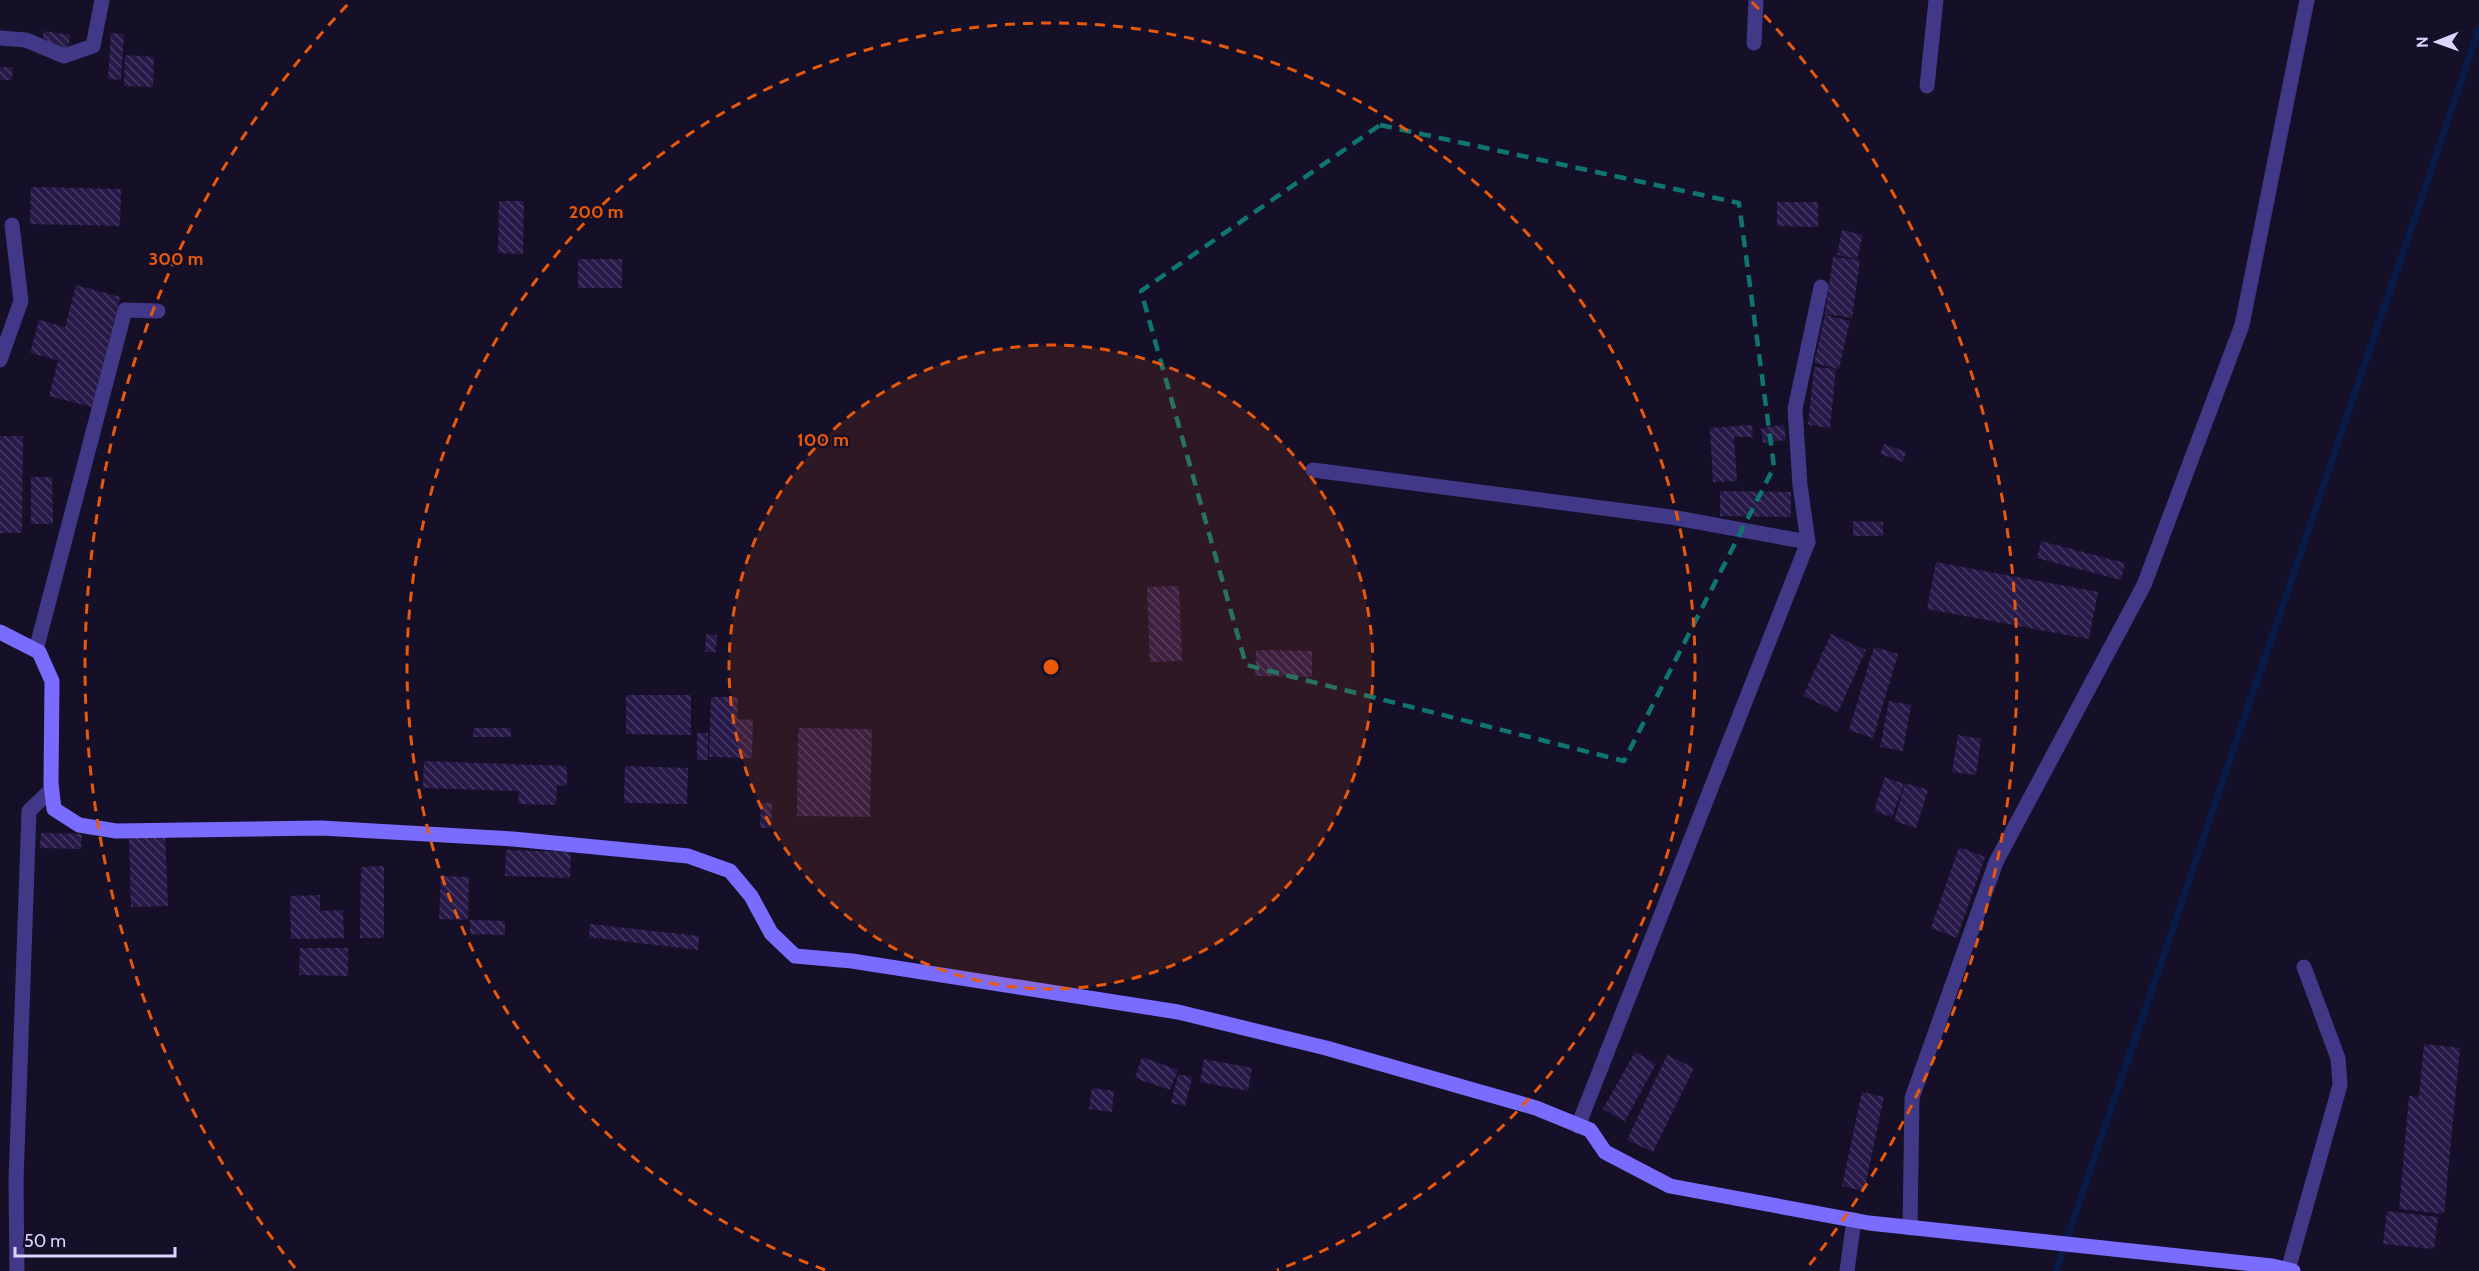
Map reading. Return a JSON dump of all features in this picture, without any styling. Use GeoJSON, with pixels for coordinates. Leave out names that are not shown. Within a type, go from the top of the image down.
{"type":"FeatureCollection","features":[{"type":"Feature","properties":{"kind":"street"},"geometry":{"type":"LineString","coordinates":[[0,38],[26,40],[64,56],[93,46],[102,0]]}},
{"type":"Feature","properties":{"kind":"street"},"geometry":{"type":"LineString","coordinates":[[1754,43],[1756,0]]}},
{"type":"Feature","properties":{"kind":"street"},"geometry":{"type":"LineString","coordinates":[[1927,86],[1936,0]]}},
{"type":"Feature","properties":{"kind":"street"},"geometry":{"type":"LineString","coordinates":[[1910,1227],[1912,1098],[1996,862],[2144,585],[2242,325],[2307,0]]}},
{"type":"Feature","properties":{"kind":"street"},"geometry":{"type":"LineString","coordinates":[[0,360],[21,300],[12,225]]}},
{"type":"Feature","properties":{"kind":"street"},"geometry":{"type":"LineString","coordinates":[[1578,1126],[1808,542],[1795,409],[1821,287]]}},
{"type":"Feature","properties":{"kind":"street"},"geometry":{"type":"LineString","coordinates":[[36,650],[125,310],[158,311]]}},
{"type":"Feature","properties":{"kind":"street"},"geometry":{"type":"LineString","coordinates":[[1313,470],[1671,517],[1808,542]]}},
{"type":"Feature","properties":{"kind":"street"},"geometry":{"type":"LineString","coordinates":[[0,632],[39,652],[52,681],[54,809],[79,825],[116,831],[321,828],[513,839],[688,856],[730,871],[751,896],[771,933],[795,956],[852,961],[1178,1012],[1326,1048],[1536,1108],[1590,1130],[1605,1152],[1670,1186],[1854,1220],[2272,1266],[2290,1270],[2340,1085],[2338,1058],[2304,967]]}},
{"type":"Feature","properties":{"kind":"street"},"geometry":{"type":"LineString","coordinates":[[17,1271],[16,1181],[29,811],[52,789]]}},
{"type":"Feature","properties":{"kind":"street"},"geometry":{"type":"LineString","coordinates":[[0,1180],[16,1181]]}},
{"type":"Feature","properties":{"kind":"street"},"geometry":{"type":"LineString","coordinates":[[1847,1271],[1854,1220]]}},
{"type":"Feature","properties":{"kind":"highlighted area"},"geometry":{"type":"Polygon","coordinates":[[[1380,125],[1739,203],[1774,467],[1624,761],[1246,665],[1141,291],[1380,125]]]}},
{"type":"Feature","properties":{"kind":"building"},"geometry":{"type":"Polygon","coordinates":[[[44,31],[70,35],[68,49],[41,45],[44,31]]]}},
{"type":"Feature","properties":{"kind":"building"},"geometry":{"type":"Polygon","coordinates":[[[111,33],[124,34],[121,80],[108,79],[111,33]]]}},
{"type":"Feature","properties":{"kind":"building"},"geometry":{"type":"Polygon","coordinates":[[[125,55],[154,57],[153,87],[124,86],[125,55]]]}},
{"type":"Feature","properties":{"kind":"building"},"geometry":{"type":"Polygon","coordinates":[[[0,67],[13,67],[12,80],[0,80],[0,67]]]}},
{"type":"Feature","properties":{"kind":"building"},"geometry":{"type":"Polygon","coordinates":[[[31,187],[121,189],[120,226],[30,224],[31,187]]]}},
{"type":"Feature","properties":{"kind":"building"},"geometry":{"type":"Polygon","coordinates":[[[499,201],[524,201],[523,254],[498,253],[499,201]]]}},
{"type":"Feature","properties":{"kind":"building"},"geometry":{"type":"Polygon","coordinates":[[[1777,202],[1818,202],[1818,227],[1777,226],[1777,202]]]}},
{"type":"Feature","properties":{"kind":"building"},"geometry":{"type":"Polygon","coordinates":[[[1842,230],[1863,235],[1857,259],[1837,255],[1842,230]]]}},
{"type":"Feature","properties":{"kind":"building"},"geometry":{"type":"Polygon","coordinates":[[[1833,257],[1860,260],[1852,318],[1825,314],[1833,257]]]}},
{"type":"Feature","properties":{"kind":"building"},"geometry":{"type":"Polygon","coordinates":[[[578,259],[622,259],[622,288],[578,288],[578,259]]]}},
{"type":"Feature","properties":{"kind":"building"},"geometry":{"type":"Polygon","coordinates":[[[76,285],[120,297],[92,407],[49,396],[58,360],[30,353],[39,320],[65,327],[76,285]]]}},
{"type":"Feature","properties":{"kind":"building"},"geometry":{"type":"Polygon","coordinates":[[[1825,315],[1850,321],[1839,369],[1814,363],[1825,315]]]}},
{"type":"Feature","properties":{"kind":"building"},"geometry":{"type":"Polygon","coordinates":[[[1814,367],[1836,369],[1830,428],[1808,425],[1814,367]]]}},
{"type":"Feature","properties":{"kind":"building"},"geometry":{"type":"Polygon","coordinates":[[[1752,425],[1753,437],[1734,437],[1737,481],[1713,482],[1710,428],[1752,425]]]}},
{"type":"Feature","properties":{"kind":"building"},"geometry":{"type":"Polygon","coordinates":[[[1784,425],[1786,440],[1763,443],[1761,428],[1784,425]]]}},
{"type":"Feature","properties":{"kind":"building"},"geometry":{"type":"Polygon","coordinates":[[[0,436],[23,436],[22,533],[0,533],[0,436]]]}},
{"type":"Feature","properties":{"kind":"building"},"geometry":{"type":"Polygon","coordinates":[[[1884,444],[1906,452],[1903,462],[1880,454],[1884,444]]]}},
{"type":"Feature","properties":{"kind":"building"},"geometry":{"type":"Polygon","coordinates":[[[31,477],[52,477],[53,524],[31,524],[31,477]]]}},
{"type":"Feature","properties":{"kind":"building"},"geometry":{"type":"Polygon","coordinates":[[[1720,491],[1791,492],[1791,517],[1720,516],[1720,491]]]}},
{"type":"Feature","properties":{"kind":"building"},"geometry":{"type":"Polygon","coordinates":[[[1853,521],[1883,522],[1883,536],[1853,536],[1853,521]]]}},
{"type":"Feature","properties":{"kind":"building"},"geometry":{"type":"Polygon","coordinates":[[[2041,541],[2125,563],[2121,580],[2037,558],[2041,541]]]}},
{"type":"Feature","properties":{"kind":"building"},"geometry":{"type":"Polygon","coordinates":[[[1936,562],[2098,592],[2089,639],[1927,609],[1936,562]]]}},
{"type":"Feature","properties":{"kind":"building"},"geometry":{"type":"Polygon","coordinates":[[[1179,586],[1182,661],[1150,662],[1147,587],[1179,586]]]}},
{"type":"Feature","properties":{"kind":"building"},"geometry":{"type":"Polygon","coordinates":[[[706,634],[717,635],[716,652],[705,652],[706,634]]]}},
{"type":"Feature","properties":{"kind":"building"},"geometry":{"type":"Polygon","coordinates":[[[1831,634],[1866,650],[1838,712],[1803,696],[1831,634]]]}},
{"type":"Feature","properties":{"kind":"building"},"geometry":{"type":"Polygon","coordinates":[[[1874,647],[1898,654],[1873,738],[1849,730],[1874,647]]]}},
{"type":"Feature","properties":{"kind":"building"},"geometry":{"type":"Polygon","coordinates":[[[1256,650],[1312,651],[1312,677],[1255,676],[1256,650]]]}},
{"type":"Feature","properties":{"kind":"building"},"geometry":{"type":"Polygon","coordinates":[[[626,695],[691,695],[691,735],[626,734],[626,695]]]}},
{"type":"Feature","properties":{"kind":"building"},"geometry":{"type":"Polygon","coordinates":[[[711,697],[738,697],[737,719],[753,720],[752,758],[709,757],[711,697]]]}},
{"type":"Feature","properties":{"kind":"building"},"geometry":{"type":"Polygon","coordinates":[[[1889,701],[1911,705],[1903,751],[1880,747],[1889,701]]]}},
{"type":"Feature","properties":{"kind":"building"},"geometry":{"type":"Polygon","coordinates":[[[474,728],[511,728],[511,737],[473,737],[474,728]]]}},
{"type":"Feature","properties":{"kind":"building"},"geometry":{"type":"Polygon","coordinates":[[[798,728],[872,729],[870,817],[797,816],[798,728]]]}},
{"type":"Feature","properties":{"kind":"building"},"geometry":{"type":"Polygon","coordinates":[[[697,733],[708,733],[708,760],[697,760],[697,733]]]}},
{"type":"Feature","properties":{"kind":"building"},"geometry":{"type":"Polygon","coordinates":[[[1958,735],[1981,739],[1976,775],[1952,772],[1958,735]]]}},
{"type":"Feature","properties":{"kind":"building"},"geometry":{"type":"Polygon","coordinates":[[[424,761],[567,766],[567,786],[557,785],[556,805],[518,804],[519,791],[423,788],[424,761]]]}},
{"type":"Feature","properties":{"kind":"building"},"geometry":{"type":"Polygon","coordinates":[[[625,766],[688,768],[687,804],[624,803],[625,766]]]}},
{"type":"Feature","properties":{"kind":"building"},"geometry":{"type":"Polygon","coordinates":[[[1885,777],[1904,784],[1892,817],[1874,811],[1885,777]]]}},
{"type":"Feature","properties":{"kind":"building"},"geometry":{"type":"Polygon","coordinates":[[[1905,783],[1928,790],[1916,828],[1894,821],[1905,783]]]}},
{"type":"Feature","properties":{"kind":"building"},"geometry":{"type":"Polygon","coordinates":[[[761,803],[772,803],[771,828],[760,828],[761,803]]]}},
{"type":"Feature","properties":{"kind":"building"},"geometry":{"type":"Polygon","coordinates":[[[41,833],[82,834],[81,849],[40,848],[41,833]]]}},
{"type":"Feature","properties":{"kind":"building"},"geometry":{"type":"Polygon","coordinates":[[[165,834],[168,906],[131,907],[129,835],[165,834]]]}},
{"type":"Feature","properties":{"kind":"building"},"geometry":{"type":"Polygon","coordinates":[[[1959,847],[1985,857],[1957,938],[1931,928],[1959,847]]]}},
{"type":"Feature","properties":{"kind":"building"},"geometry":{"type":"Polygon","coordinates":[[[506,850],[571,852],[570,878],[505,876],[506,850]]]}},
{"type":"Feature","properties":{"kind":"building"},"geometry":{"type":"Polygon","coordinates":[[[384,866],[384,938],[360,938],[361,867],[384,866]]]}},
{"type":"Feature","properties":{"kind":"building"},"geometry":{"type":"Polygon","coordinates":[[[441,876],[469,877],[468,920],[439,919],[441,876]]]}},
{"type":"Feature","properties":{"kind":"building"},"geometry":{"type":"Polygon","coordinates":[[[320,895],[320,911],[343,910],[344,938],[291,939],[290,896],[320,895]]]}},
{"type":"Feature","properties":{"kind":"building"},"geometry":{"type":"Polygon","coordinates":[[[470,920],[505,921],[505,935],[470,934],[470,920]]]}},
{"type":"Feature","properties":{"kind":"building"},"geometry":{"type":"Polygon","coordinates":[[[590,924],[699,936],[698,950],[589,937],[590,924]]]}},
{"type":"Feature","properties":{"kind":"building"},"geometry":{"type":"Polygon","coordinates":[[[300,948],[348,948],[348,976],[299,975],[300,948]]]}},
{"type":"Feature","properties":{"kind":"building"},"geometry":{"type":"Polygon","coordinates":[[[2424,1044],[2460,1048],[2444,1214],[2399,1209],[2409,1096],[2419,1097],[2424,1044]]]}},
{"type":"Feature","properties":{"kind":"building"},"geometry":{"type":"Polygon","coordinates":[[[1635,1052],[1656,1064],[1625,1121],[1603,1109],[1635,1052]]]}},
{"type":"Feature","properties":{"kind":"building"},"geometry":{"type":"Polygon","coordinates":[[[1667,1055],[1694,1068],[1653,1152],[1627,1140],[1667,1055]]]}},
{"type":"Feature","properties":{"kind":"building"},"geometry":{"type":"Polygon","coordinates":[[[1142,1057],[1178,1070],[1170,1090],[1135,1078],[1142,1057]]]}},
{"type":"Feature","properties":{"kind":"building"},"geometry":{"type":"Polygon","coordinates":[[[1204,1059],[1252,1068],[1248,1091],[1200,1082],[1204,1059]]]}},
{"type":"Feature","properties":{"kind":"building"},"geometry":{"type":"Polygon","coordinates":[[[1178,1074],[1192,1077],[1185,1106],[1171,1103],[1178,1074]]]}},
{"type":"Feature","properties":{"kind":"building"},"geometry":{"type":"Polygon","coordinates":[[[1092,1088],[1114,1091],[1112,1112],[1089,1109],[1092,1088]]]}},
{"type":"Feature","properties":{"kind":"building"},"geometry":{"type":"Polygon","coordinates":[[[1862,1092],[1884,1097],[1864,1191],[1842,1186],[1862,1092]]]}},
{"type":"Feature","properties":{"kind":"building"},"geometry":{"type":"Polygon","coordinates":[[[2387,1211],[2438,1217],[2434,1249],[2383,1244],[2387,1211]]]}},
{"type":"Feature","properties":{"kind":"waterway"},"geometry":{"type":"LineString","coordinates":[[2056,1271],[2479,29]]}}]}
